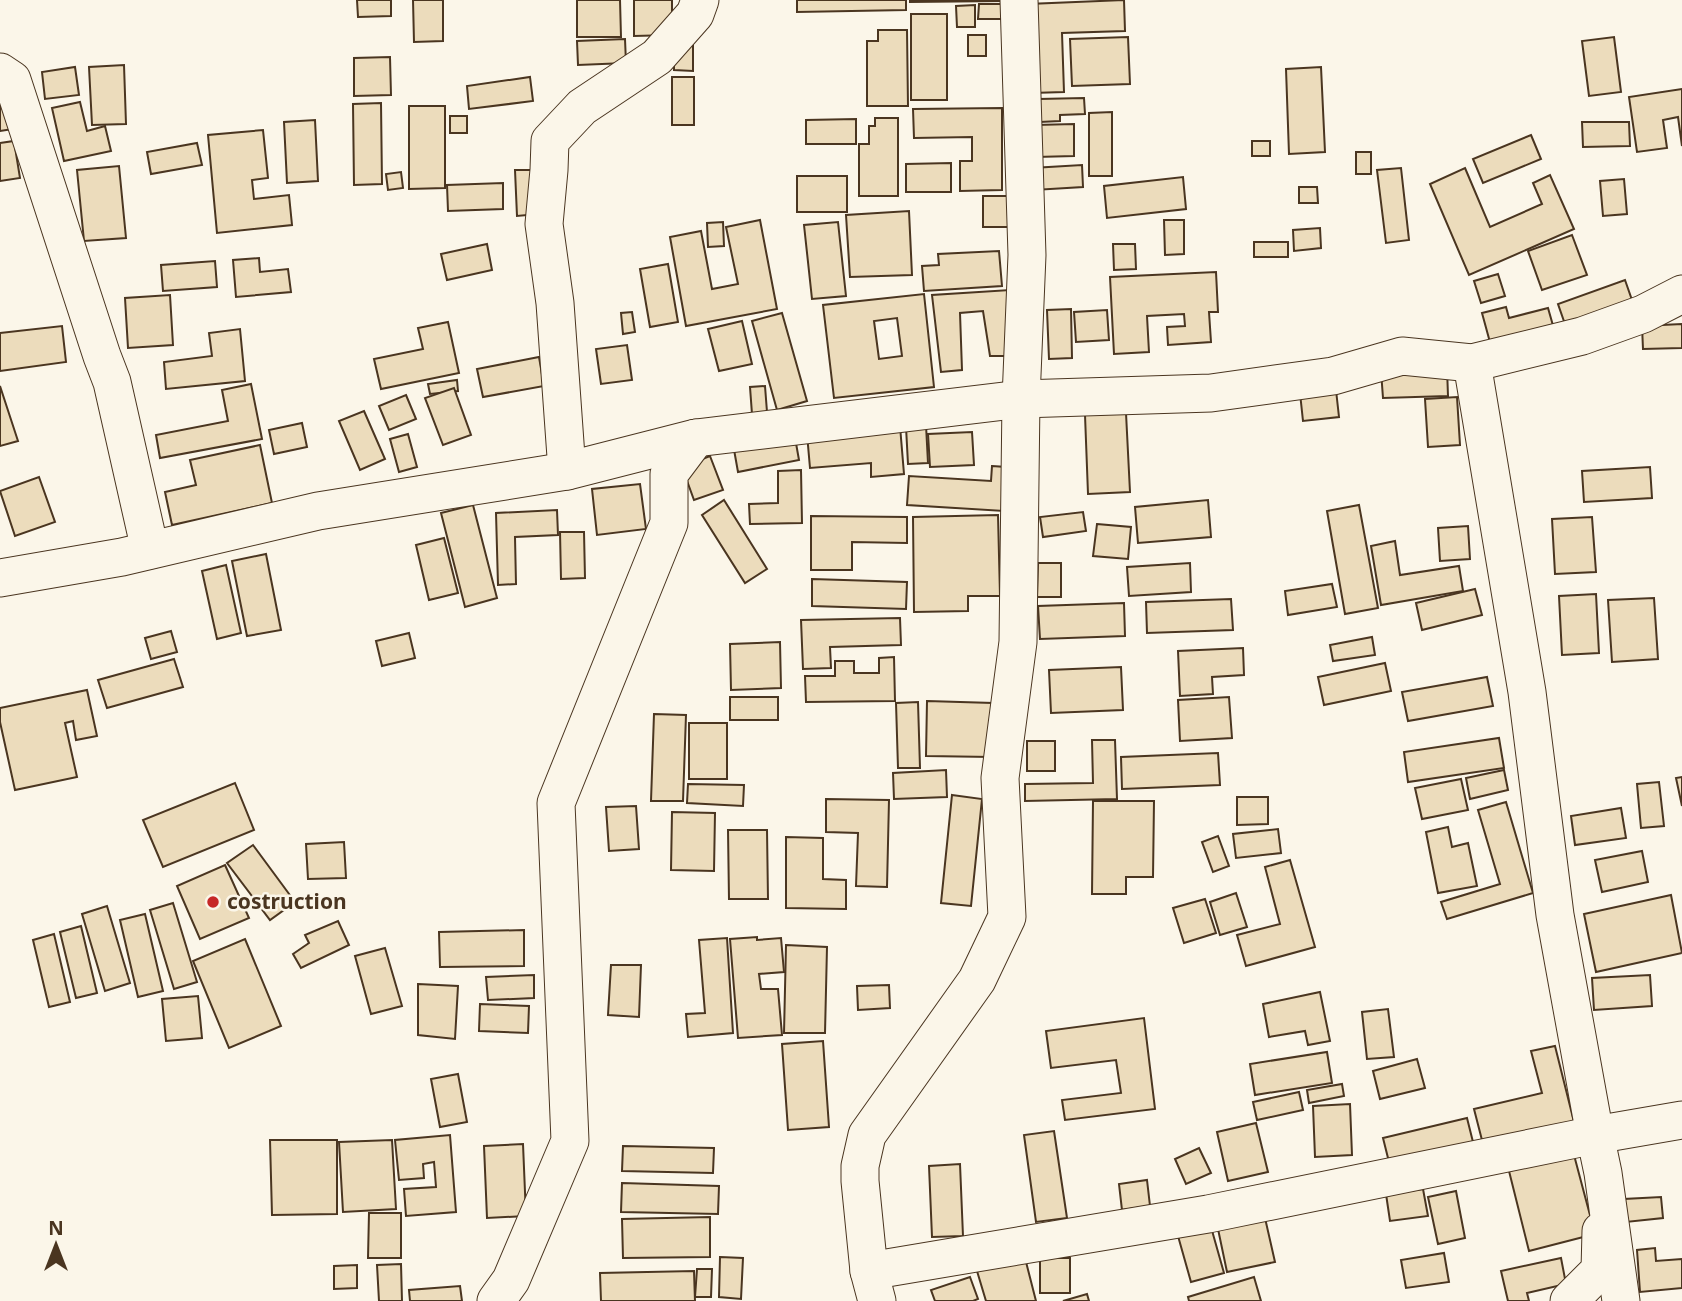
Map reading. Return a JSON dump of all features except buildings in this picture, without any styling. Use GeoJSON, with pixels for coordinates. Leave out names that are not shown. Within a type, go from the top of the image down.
{"type":"FeatureCollection","features":[{"type":"Feature","properties":{"kind":"street"},"geometry":{"type":"LineString","coordinates":[[567,471],[555,303],[544,224],[550,141],[582,107],[657,57],[695,14],[700,0]]}},
{"type":"Feature","properties":{"kind":"street"},"geometry":{"type":"LineString","coordinates":[[1019,0],[1027,255],[1021,399],[1018,642],[1000,778],[1007,917],[977,981],[867,1135],[860,1166],[860,1181],[873,1286],[1208,1214],[1595,1135],[1682,1120]]}},
{"type":"Feature","properties":{"kind":"street"},"geometry":{"type":"LineString","coordinates":[[0,72],[12,80],[112,382],[150,550]]}},
{"type":"Feature","properties":{"kind":"street"},"geometry":{"type":"LineString","coordinates":[[0,578],[122,556],[318,511],[567,471],[696,438],[1021,399],[1211,393],[1333,376],[1402,355],[1472,363],[1582,336],[1643,314],[1682,294]]}},
{"type":"Feature","properties":{"kind":"street"},"geometry":{"type":"LineString","coordinates":[[1472,363],[1527,692],[1555,915],[1604,1173],[1621,1301]]}},
{"type":"Feature","properties":{"kind":"street"},"geometry":{"type":"LineString","coordinates":[[496,1301],[511,1280],[570,1141],[556,803],[669,523],[669,474],[696,438]]}},
{"type":"Feature","properties":{"kind":"street"},"geometry":{"type":"LineString","coordinates":[[1569,1301],[1600,1270],[1604,1173]]}},
{"type":"Feature","properties":{"kind":"place","name":"costruction"},"geometry":{"type":"Point","coordinates":[213,902]}}]}
